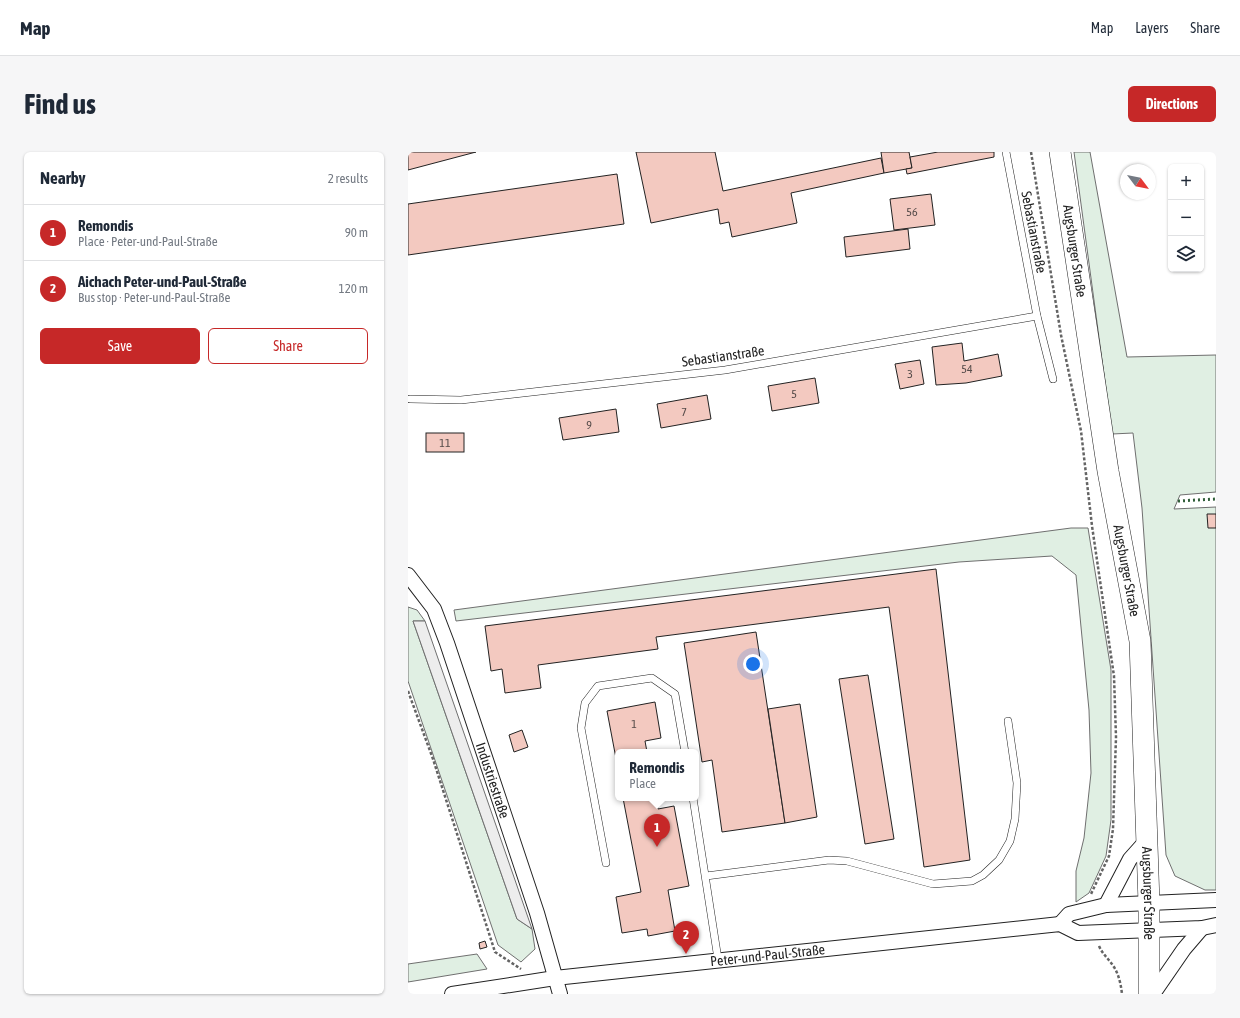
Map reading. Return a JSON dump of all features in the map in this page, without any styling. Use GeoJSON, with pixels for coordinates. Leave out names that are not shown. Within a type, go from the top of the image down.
{"type":"FeatureCollection","features":[{"type":"Feature","properties":{"kind":"main road","name":"Augsburger Straße"},"geometry":{"type":"LineString","coordinates":[[1060,152],[1108,471],[1140,642],[1150,930],[1149,994]]}},
{"type":"Feature","properties":{"kind":"street","name":"Industriestraße"},"geometry":{"type":"LineString","coordinates":[[408,575],[412,588],[434,609],[447,643],[538,913],[560,994]]}},
{"type":"Feature","properties":{"kind":"street"},"geometry":{"type":"LineString","coordinates":[[1099,907],[1130,859],[1147,840]]}},
{"type":"Feature","properties":{"kind":"street"},"geometry":{"type":"LineString","coordinates":[[1216,900],[1099,907],[1069,914],[1060,924],[1078,933],[1202,928],[1216,925]]}},
{"type":"Feature","properties":{"kind":"street","name":"Peter-und-Paul-Straße"},"geometry":{"type":"LineString","coordinates":[[452,994],[555,978],[718,959],[1060,924]]}},
{"type":"Feature","properties":{"kind":"street"},"geometry":{"type":"LineString","coordinates":[[1153,994],[1184,949],[1202,928]]}},
{"type":"Feature","properties":{"kind":"lane","name":"Sebastianstraße"},"geometry":{"type":"LineString","coordinates":[[1006,152],[1037,316],[1053,379]]}},
{"type":"Feature","properties":{"kind":"lane","name":"Sebastianstraße"},"geometry":{"type":"LineString","coordinates":[[410,399],[468,399],[725,370],[1037,316]]}},
{"type":"Feature","properties":{"kind":"lane"},"geometry":{"type":"LineString","coordinates":[[606,863],[581,728],[585,703],[598,686],[652,678],[675,694],[684,749]]}},
{"type":"Feature","properties":{"kind":"lane"},"geometry":{"type":"LineString","coordinates":[[706,876],[829,860],[848,861],[933,884],[972,881],[983,876],[999,860],[1010,841],[1015,819],[1017,783],[1008,721]]}},
{"type":"Feature","properties":{"kind":"lane"},"geometry":{"type":"LineString","coordinates":[[694,801],[718,959]]}},
{"type":"Feature","properties":{"kind":"path"},"geometry":{"type":"LineString","coordinates":[[1031,152],[1061,335],[1081,431],[1092,526],[1114,676],[1116,745],[1113,829],[1109,856],[1091,894],[1099,907]]}},
{"type":"Feature","properties":{"kind":"path"},"geometry":{"type":"LineString","coordinates":[[408,691],[433,759],[495,952],[540,980]]}},
{"type":"Feature","properties":{"kind":"path"},"geometry":{"type":"LineString","coordinates":[[1096,933],[1097,943],[1104,956],[1113,966],[1121,983],[1122,994]]}},
{"type":"Feature","properties":{"kind":"green space"},"geometry":{"type":"Polygon","coordinates":[[[1074,152],[1090,152],[1127,357],[1216,355],[1216,492],[1180,495],[1174,509],[1216,507],[1216,890],[1205,890],[1175,876],[1166,855],[1142,508],[1133,433],[1112,434],[1074,152]]]}},
{"type":"Feature","properties":{"kind":"green space"},"geometry":{"type":"Polygon","coordinates":[[[1071,528],[1088,528],[1111,670],[1111,820],[1106,856],[1089,893],[1076,902],[1076,871],[1084,838],[1091,773],[1089,710],[1076,575],[1052,556],[959,562],[456,621],[454,610],[1071,528]]]}},
{"type":"Feature","properties":{"kind":"green space"},"geometry":{"type":"Polygon","coordinates":[[[408,607],[417,610],[425,621],[413,621],[517,919],[532,929],[535,949],[521,962],[498,945],[408,681],[408,607]]]}},
{"type":"Feature","properties":{"kind":"green space"},"geometry":{"type":"Polygon","coordinates":[[[477,954],[487,969],[408,982],[408,964],[477,954]]]}},
{"type":"Feature","properties":{"kind":"shaded area"},"geometry":{"type":"Polygon","coordinates":[[[413,621],[425,621],[532,929],[517,919],[413,621]]]}},
{"type":"Feature","properties":{"kind":"building"},"geometry":{"type":"Polygon","coordinates":[[[408,152],[476,152],[408,170],[408,152]]]}},
{"type":"Feature","properties":{"kind":"building"},"geometry":{"type":"Polygon","coordinates":[[[636,152],[715,152],[723,191],[881,158],[884,173],[791,193],[797,223],[732,237],[729,222],[720,224],[718,209],[651,223],[636,152]]]}},
{"type":"Feature","properties":{"kind":"building"},"geometry":{"type":"Polygon","coordinates":[[[881,152],[909,152],[912,168],[884,173],[881,152]]]}},
{"type":"Feature","properties":{"kind":"building"},"geometry":{"type":"Polygon","coordinates":[[[938,152],[994,152],[994,157],[907,174],[906,169],[912,168],[910,157],[938,152]]]}},
{"type":"Feature","properties":{"kind":"building"},"geometry":{"type":"Polygon","coordinates":[[[617,174],[624,224],[408,255],[408,204],[617,174]]]}},
{"type":"Feature","properties":{"kind":"building"},"geometry":{"type":"Polygon","coordinates":[[[931,194],[935,225],[894,230],[890,199],[931,194]]]}},
{"type":"Feature","properties":{"kind":"building"},"geometry":{"type":"Polygon","coordinates":[[[908,229],[910,249],[846,257],[844,237],[908,229]]]}},
{"type":"Feature","properties":{"kind":"building"},"geometry":{"type":"Polygon","coordinates":[[[962,343],[964,361],[998,354],[1002,376],[966,383],[936,385],[932,347],[962,343]]]}},
{"type":"Feature","properties":{"kind":"building"},"geometry":{"type":"Polygon","coordinates":[[[920,360],[924,384],[900,389],[895,364],[920,360]]]}},
{"type":"Feature","properties":{"kind":"building"},"geometry":{"type":"Polygon","coordinates":[[[815,378],[819,403],[772,411],[768,386],[815,378]]]}},
{"type":"Feature","properties":{"kind":"building"},"geometry":{"type":"Polygon","coordinates":[[[707,395],[711,419],[661,428],[657,404],[707,395]]]}},
{"type":"Feature","properties":{"kind":"building"},"geometry":{"type":"Polygon","coordinates":[[[616,409],[619,432],[563,440],[559,418],[616,409]]]}},
{"type":"Feature","properties":{"kind":"building"},"geometry":{"type":"Polygon","coordinates":[[[426,433],[464,433],[464,452],[426,452],[426,433]]]}},
{"type":"Feature","properties":{"kind":"building"},"geometry":{"type":"Polygon","coordinates":[[[1207,514],[1216,514],[1216,528],[1208,528],[1207,514]]]}},
{"type":"Feature","properties":{"kind":"building"},"geometry":{"type":"Polygon","coordinates":[[[936,569],[970,860],[924,867],[889,607],[656,637],[658,649],[538,665],[541,688],[505,693],[502,669],[491,671],[485,626],[936,569]]]}},
{"type":"Feature","properties":{"kind":"building"},"geometry":{"type":"Polygon","coordinates":[[[756,632],[785,823],[722,832],[712,760],[702,762],[684,643],[756,632]]]}},
{"type":"Feature","properties":{"kind":"building"},"geometry":{"type":"Polygon","coordinates":[[[868,675],[894,839],[865,844],[839,679],[868,675]]]}},
{"type":"Feature","properties":{"kind":"building"},"geometry":{"type":"Polygon","coordinates":[[[655,702],[661,738],[645,741],[646,749],[615,749],[615,753],[607,711],[655,702]]]}},
{"type":"Feature","properties":{"kind":"building"},"geometry":{"type":"Polygon","coordinates":[[[800,704],[817,817],[785,823],[768,709],[800,704]]]}},
{"type":"Feature","properties":{"kind":"building"},"geometry":{"type":"Polygon","coordinates":[[[522,730],[528,747],[514,752],[509,735],[522,730]]]}},
{"type":"Feature","properties":{"kind":"building"},"geometry":{"type":"Polygon","coordinates":[[[624,801],[657,801],[658,809],[674,806],[689,886],[668,890],[675,931],[648,936],[647,929],[622,933],[616,897],[641,892],[624,801]]]}},
{"type":"Feature","properties":{"kind":"building"},"geometry":{"type":"Polygon","coordinates":[[[485,941],[487,947],[480,949],[479,943],[485,941]]]}},
{"type":"Feature","properties":{"kind":"hedge"},"geometry":{"type":"LineString","coordinates":[[1178,501],[1216,499]]}},
{"type":"Feature","properties":{"kind":"place","name":"Remondis"},"geometry":{"type":"Point","coordinates":[657,847]}},
{"type":"Feature","properties":{"kind":"place","name":"Aichach Peter-und-Paul-Straße"},"geometry":{"type":"Point","coordinates":[686,954]}}]}
